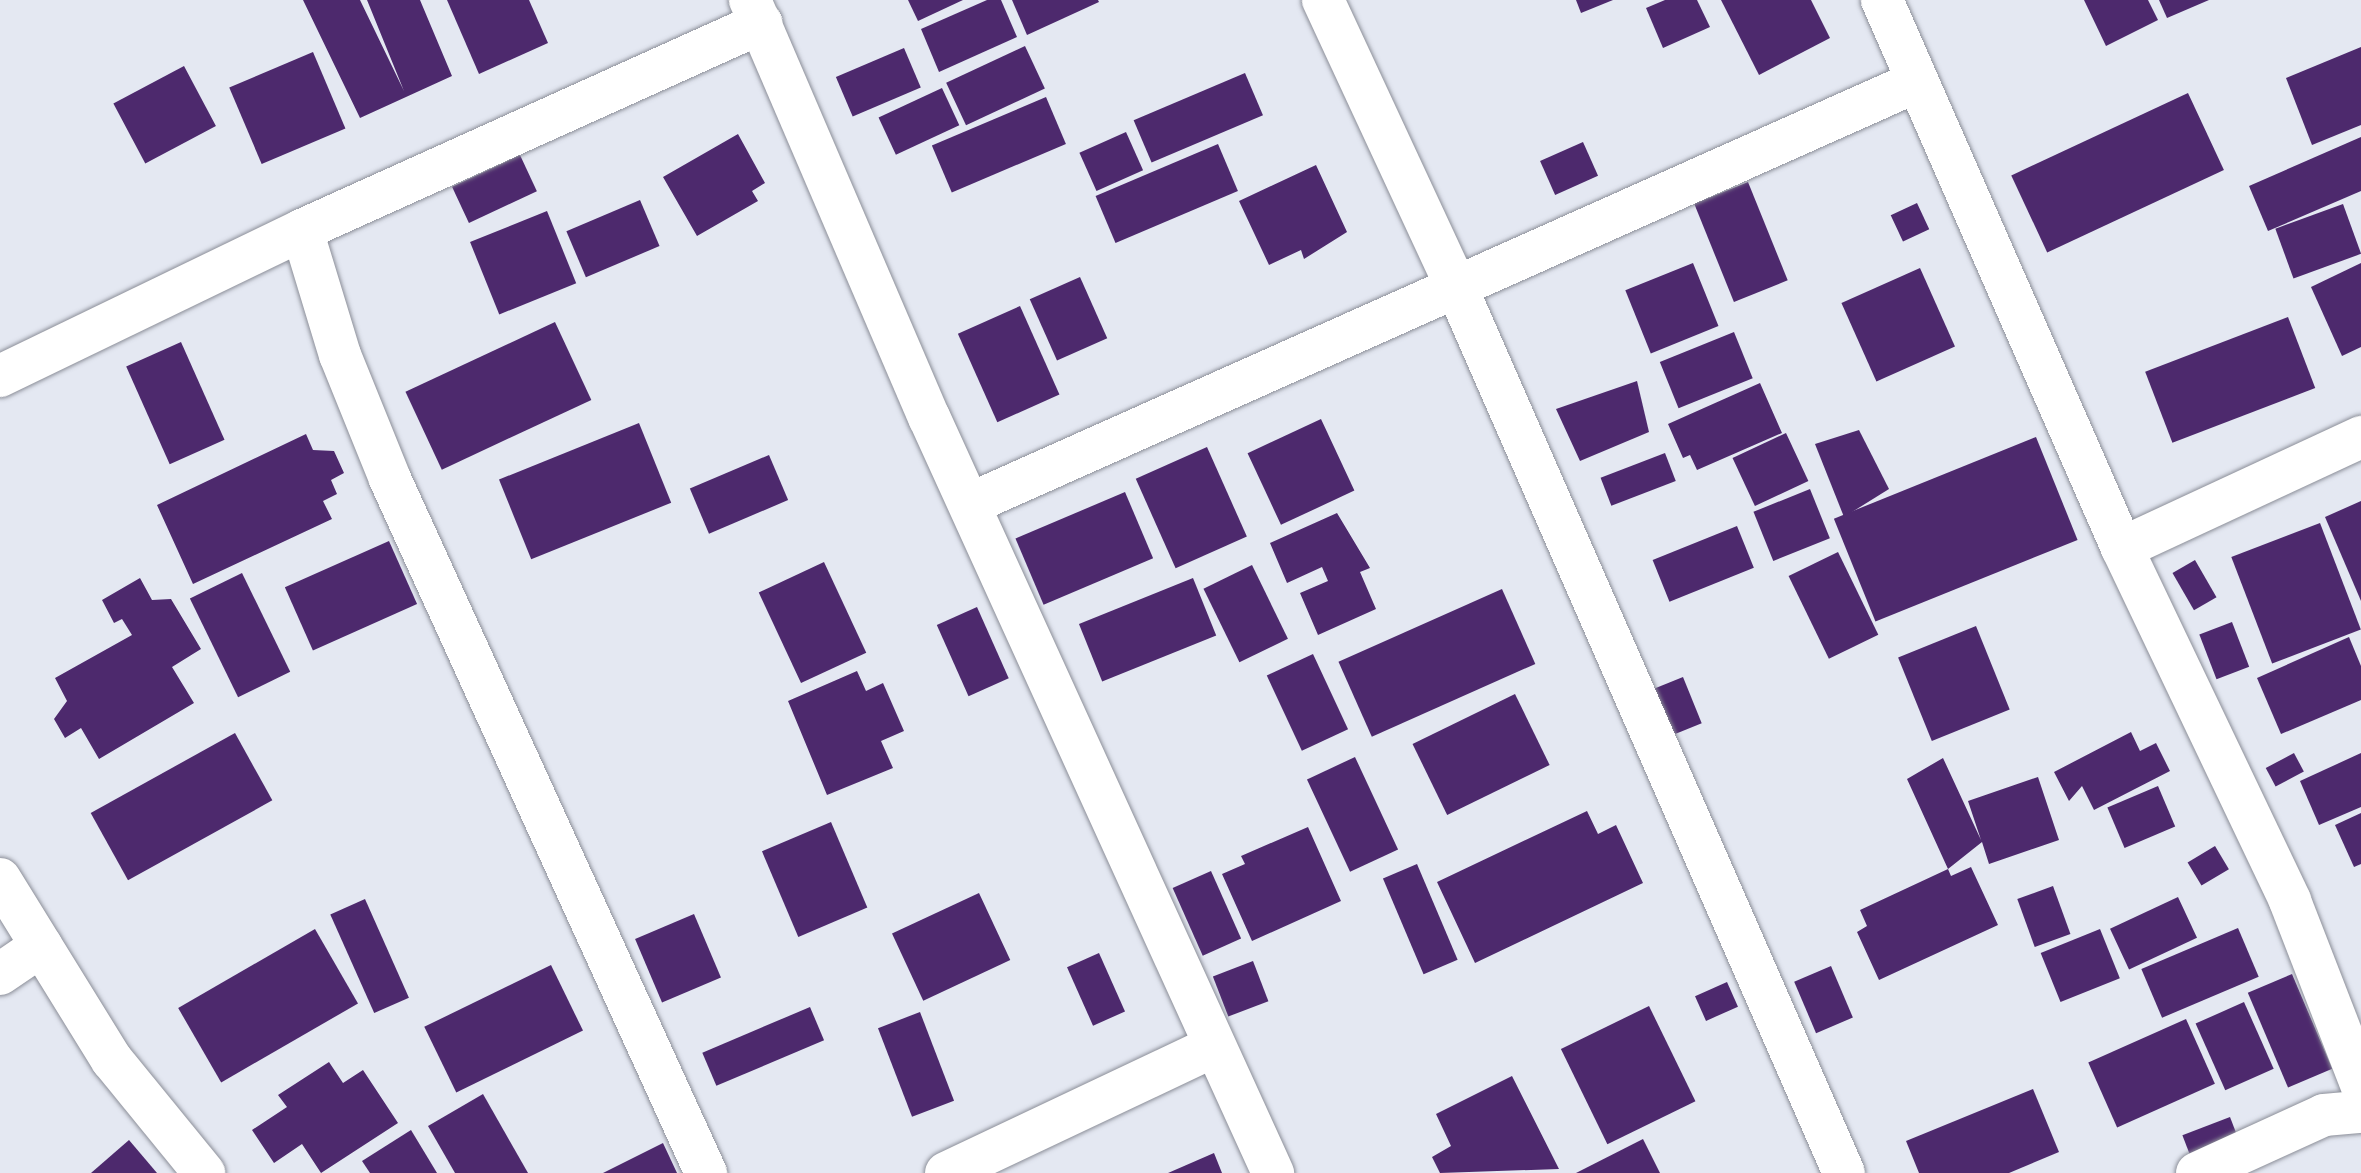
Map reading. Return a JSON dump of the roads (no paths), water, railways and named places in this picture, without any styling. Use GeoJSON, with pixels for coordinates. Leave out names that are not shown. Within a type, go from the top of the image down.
{"type":"FeatureCollection","features":[{"type":"Feature","properties":{"kind":"street"},"geometry":{"type":"LineString","coordinates":[[1323,0],[1455,284],[1844,1173]]}},
{"type":"Feature","properties":{"kind":"street"},"geometry":{"type":"LineString","coordinates":[[1882,0],[2122,548],[2290,901],[2361,1084]]}},
{"type":"Feature","properties":{"kind":"street"},"geometry":{"type":"LineString","coordinates":[[0,376],[756,12],[972,503],[1273,1173]]}},
{"type":"Feature","properties":{"kind":"street"},"geometry":{"type":"LineString","coordinates":[[972,503],[1455,284],[1916,82]]}},
{"type":"Feature","properties":{"kind":"street"},"geometry":{"type":"LineString","coordinates":[[302,230],[340,355],[390,479],[706,1173]]}},
{"type":"Feature","properties":{"kind":"street"},"geometry":{"type":"LineString","coordinates":[[2122,548],[2361,437]]}},
{"type":"Feature","properties":{"kind":"street"},"geometry":{"type":"LineString","coordinates":[[0,879],[112,1060],[204,1173]]}},
{"type":"Feature","properties":{"kind":"street"},"geometry":{"type":"LineString","coordinates":[[0,974],[41,946]]}},
{"type":"Feature","properties":{"kind":"street"},"geometry":{"type":"LineString","coordinates":[[946,1173],[1215,1046]]}},
{"type":"Feature","properties":{"kind":"street"},"geometry":{"type":"LineString","coordinates":[[2197,1173],[2324,1115],[2361,1112]]}}]}
